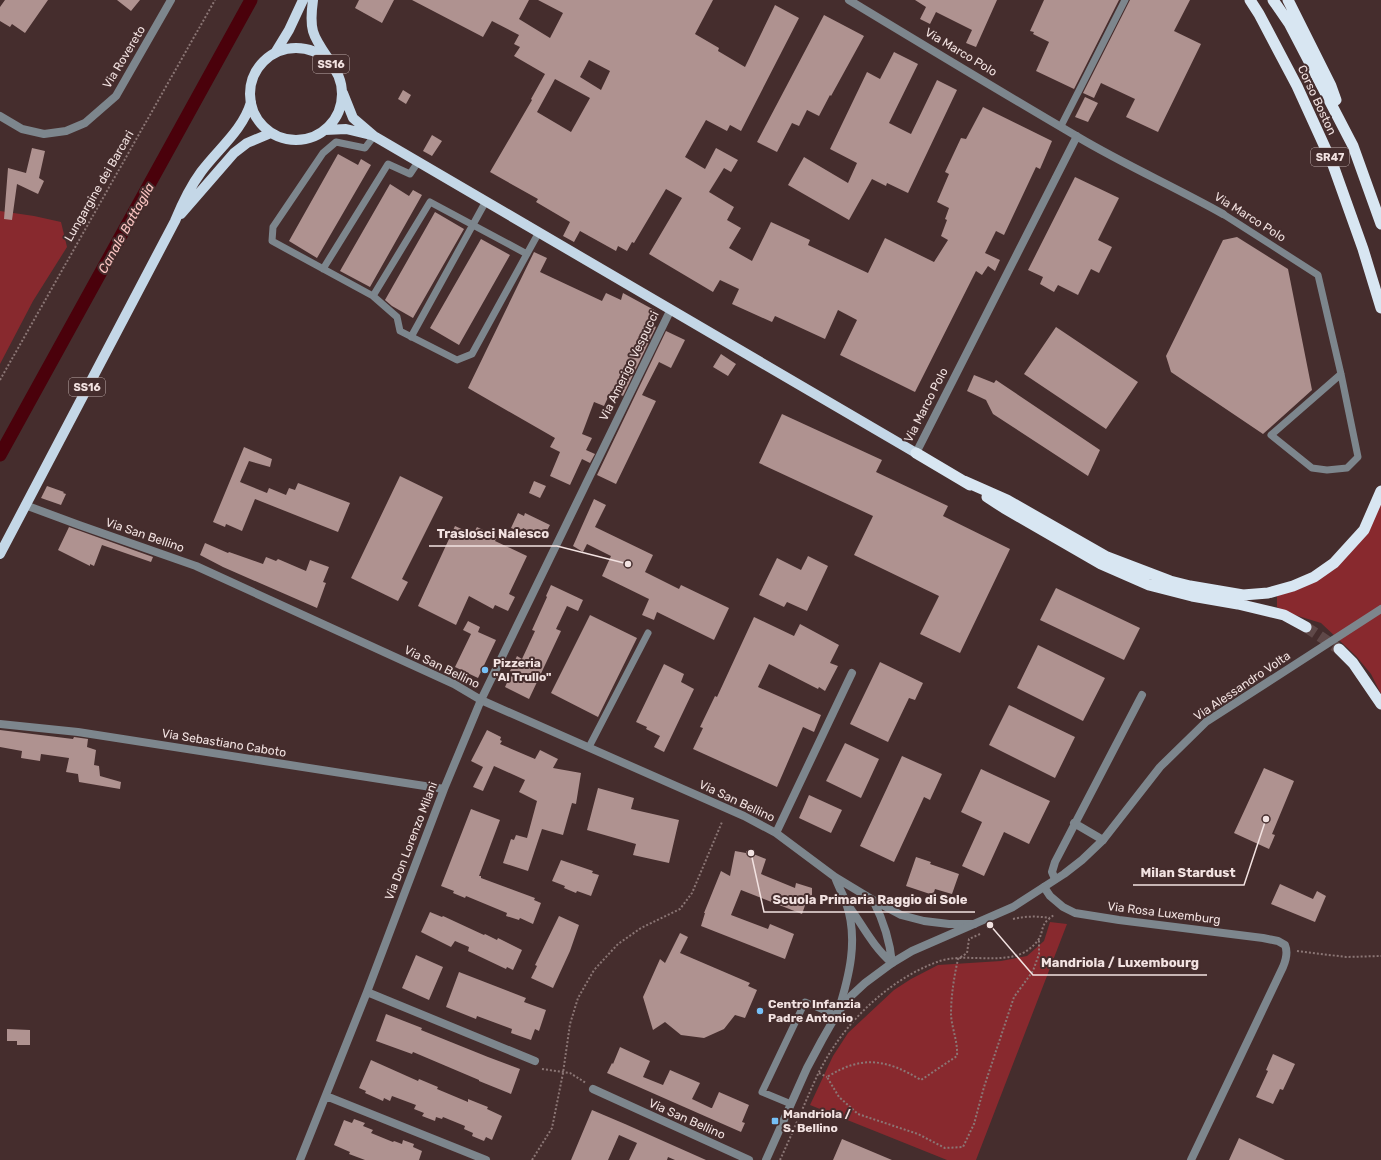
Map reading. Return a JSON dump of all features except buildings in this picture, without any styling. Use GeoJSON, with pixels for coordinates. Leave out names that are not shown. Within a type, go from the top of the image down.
{"type":"FeatureCollection","features":[{"type":"Feature","properties":{"kind":"highway","name":"Corso Boston"},"geometry":{"type":"LineString","coordinates":[[1250,0],[1297,86],[1333,165],[1363,249],[1381,308]]}},
{"type":"Feature","properties":{"kind":"highway","name":"Corso Boston"},"geometry":{"type":"LineString","coordinates":[[1273,0],[1289,23],[1353,146],[1381,224]]}},
{"type":"Feature","properties":{"kind":"highway","name":"SR47"},"geometry":{"type":"LineString","coordinates":[[1288,0],[1331,86],[1353,146]]}},
{"type":"Feature","properties":{"kind":"highway"},"geometry":{"type":"LineString","coordinates":[[916,453],[964,481],[1004,508],[1108,567],[1149,585],[1169,591],[1238,604],[1284,615],[1306,627]]}},
{"type":"Feature","properties":{"kind":"highway"},"geometry":{"type":"LineString","coordinates":[[964,481],[1007,500],[1107,557],[1170,581],[1243,595],[1268,593],[1293,586],[1314,577],[1334,563],[1364,530],[1381,490]]}},
{"type":"Feature","properties":{"kind":"highway"},"geometry":{"type":"LineString","coordinates":[[1339,649],[1353,663],[1381,704]]}},
{"type":"Feature","properties":{"kind":"main road","name":"SS16"},"geometry":{"type":"LineString","coordinates":[[303,0],[290,30],[275,53],[264,62],[255,73],[251,87],[251,102],[255,114],[271,133],[284,139],[298,140],[313,137],[325,130],[335,120],[341,107],[343,94],[340,78],[315,40],[312,31],[313,0]]}},
{"type":"Feature","properties":{"kind":"main road","name":"SS16"},"geometry":{"type":"LineString","coordinates":[[275,53],[290,48],[306,49],[320,54],[332,65]]}},
{"type":"Feature","properties":{"kind":"main road","name":"Via Amerigo Vespucci"},"geometry":{"type":"LineString","coordinates":[[343,94],[352,118],[374,136],[671,309]]}},
{"type":"Feature","properties":{"kind":"main road","name":"SS16"},"geometry":{"type":"LineString","coordinates":[[0,554],[189,190],[201,172],[246,117],[251,102]]}},
{"type":"Feature","properties":{"kind":"main road","name":"Via Amerigo Vespucci"},"geometry":{"type":"LineString","coordinates":[[325,130],[346,130],[374,136]]}},
{"type":"Feature","properties":{"kind":"main road","name":"SS16"},"geometry":{"type":"LineString","coordinates":[[174,221],[234,153],[248,143],[271,133]]}},
{"type":"Feature","properties":{"kind":"main road","name":"Via Marco Polo"},"geometry":{"type":"LineString","coordinates":[[671,309],[916,453]]}},
{"type":"Feature","properties":{"kind":"street","name":"Via Rovereto"},"geometry":{"type":"LineString","coordinates":[[0,116],[22,129],[44,134],[66,131],[85,124],[116,96],[171,0]]}},
{"type":"Feature","properties":{"kind":"street","name":"Via Marco Polo"},"geometry":{"type":"LineString","coordinates":[[849,0],[1077,136],[1134,168],[1162,181],[1223,214]]}},
{"type":"Feature","properties":{"kind":"street","name":"Via Marco Polo"},"geometry":{"type":"LineString","coordinates":[[916,453],[1077,136]]}},
{"type":"Feature","properties":{"kind":"street","name":"Via Amerigo Vespucci"},"geometry":{"type":"LineString","coordinates":[[481,700],[671,309]]}},
{"type":"Feature","properties":{"kind":"street","name":"Via San Bellino"},"geometry":{"type":"LineString","coordinates":[[25,505],[79,526],[196,566],[454,684],[481,700],[744,816],[776,833],[834,877],[872,900],[901,915],[924,921],[949,924],[977,924]]}},
{"type":"Feature","properties":{"kind":"street","name":"Via Alessandro Volta"},"geometry":{"type":"LineString","coordinates":[[977,924],[1013,908],[1082,860],[1103,840],[1160,767],[1206,722],[1381,609]]}},
{"type":"Feature","properties":{"kind":"street"},"geometry":{"type":"LineString","coordinates":[[776,833],[852,673]]}},
{"type":"Feature","properties":{"kind":"street"},"geometry":{"type":"LineString","coordinates":[[1055,879],[1052,872],[1054,862],[1142,695]]}},
{"type":"Feature","properties":{"kind":"street","name":"Via Don Lorenzo Milani"},"geometry":{"type":"LineString","coordinates":[[300,1160],[367,992],[444,789],[481,700]]}},
{"type":"Feature","properties":{"kind":"street","name":"Via Sebastiano Caboto"},"geometry":{"type":"LineString","coordinates":[[0,724],[78,732],[444,789]]}},
{"type":"Feature","properties":{"kind":"street"},"geometry":{"type":"LineString","coordinates":[[1074,822],[1103,840]]}},
{"type":"Feature","properties":{"kind":"street","name":"Via San Bellino"},"geometry":{"type":"LineString","coordinates":[[834,877],[846,903],[884,956],[892,963]]}},
{"type":"Feature","properties":{"kind":"street","name":"Via Rosa Luxemburg"},"geometry":{"type":"LineString","coordinates":[[1044,887],[1050,896],[1063,908],[1075,913],[1263,938],[1278,941],[1285,945],[1287,949]]}},
{"type":"Feature","properties":{"kind":"street"},"geometry":{"type":"LineString","coordinates":[[872,900],[886,930],[891,947],[892,963]]}},
{"type":"Feature","properties":{"kind":"street","name":"Via San Bellino"},"geometry":{"type":"LineString","coordinates":[[766,1160],[807,1068],[836,1014],[845,988],[852,947],[852,932],[846,903]]}},
{"type":"Feature","properties":{"kind":"street","name":"Via San Bellino"},"geometry":{"type":"LineString","coordinates":[[836,1014],[851,996],[865,983],[892,963],[912,951],[977,924]]}},
{"type":"Feature","properties":{"kind":"street"},"geometry":{"type":"LineString","coordinates":[[1191,1160],[1286,962],[1287,949]]}},
{"type":"Feature","properties":{"kind":"street"},"geometry":{"type":"LineString","coordinates":[[367,992],[535,1061]]}},
{"type":"Feature","properties":{"kind":"street","name":"Via San Bellino"},"geometry":{"type":"LineString","coordinates":[[593,1089],[749,1160]]}},
{"type":"Feature","properties":{"kind":"street"},"geometry":{"type":"LineString","coordinates":[[326,1096],[486,1160]]}},
{"type":"Feature","properties":{"kind":"lane"},"geometry":{"type":"LineString","coordinates":[[1061,126],[1125,0]]}},
{"type":"Feature","properties":{"kind":"lane"},"geometry":{"type":"LineString","coordinates":[[374,136],[365,148],[336,142],[322,153],[273,227],[272,241],[373,296],[397,317],[400,331],[457,360],[472,354],[539,232]]}},
{"type":"Feature","properties":{"kind":"lane"},"geometry":{"type":"LineString","coordinates":[[323,269],[388,164],[410,174],[418,162]]}},
{"type":"Feature","properties":{"kind":"lane"},"geometry":{"type":"LineString","coordinates":[[411,337],[486,201]]}},
{"type":"Feature","properties":{"kind":"lane"},"geometry":{"type":"LineString","coordinates":[[373,296],[430,202],[527,254]]}},
{"type":"Feature","properties":{"kind":"lane","name":"Via Marco Polo"},"geometry":{"type":"LineString","coordinates":[[1223,214],[1318,275],[1341,374],[1358,457],[1347,468],[1327,470],[1312,468],[1271,435],[1341,374]]}},
{"type":"Feature","properties":{"kind":"lane"},"geometry":{"type":"LineString","coordinates":[[589,747],[648,633]]}},
{"type":"Feature","properties":{"kind":"lane"},"geometry":{"type":"LineString","coordinates":[[791,1104],[762,1092],[805,1002],[836,1014]]}},
{"type":"Feature","properties":{"kind":"path","name":"Lungargine dei Barcari"},"geometry":{"type":"LineString","coordinates":[[0,380],[215,0]]}},
{"type":"Feature","properties":{"kind":"path"},"geometry":{"type":"LineString","coordinates":[[532,1160],[552,1128],[563,1073],[570,1024],[578,998],[594,970],[618,944],[642,928],[680,909],[692,893],[722,822]]}},
{"type":"Feature","properties":{"kind":"path"},"geometry":{"type":"LineString","coordinates":[[981,934],[969,939],[967,952],[958,959],[953,984],[951,1016],[958,1049],[957,1056],[921,1080],[904,1070],[883,1063],[866,1062],[837,1071],[827,1077],[839,1097],[858,1114],[918,1134],[944,1148],[963,1147],[974,1124],[986,1080],[1014,997],[1033,971],[1039,954],[1039,938],[1045,923],[1054,915]]}},
{"type":"Feature","properties":{"kind":"path"},"geometry":{"type":"LineString","coordinates":[[1008,920],[1039,916],[1050,918]]}},
{"type":"Feature","properties":{"kind":"path"},"geometry":{"type":"LineString","coordinates":[[780,1160],[819,1073],[829,1055],[845,1031],[892,986],[910,975],[939,961],[1002,958],[1025,952],[1039,938]]}},
{"type":"Feature","properties":{"kind":"path"},"geometry":{"type":"LineString","coordinates":[[1287,949],[1305,953],[1346,957],[1381,956]]}},
{"type":"Feature","properties":{"kind":"path"},"geometry":{"type":"LineString","coordinates":[[535,1061],[540,1068],[570,1073],[590,1085],[593,1089]]}},
{"type":"Feature","properties":{"kind":"shaded area"},"geometry":{"type":"Polygon","coordinates":[[[0,211],[61,222],[67,247],[33,301],[0,364],[0,211]]]}},
{"type":"Feature","properties":{"kind":"shaded area"},"geometry":{"type":"Polygon","coordinates":[[[1381,492],[1381,694],[1371,674],[1356,656],[1321,623],[1285,612],[1277,607],[1277,596],[1302,588],[1335,569],[1381,492]]]}},
{"type":"Feature","properties":{"kind":"shaded area"},"geometry":{"type":"Polygon","coordinates":[[[1050,922],[1067,924],[976,1160],[947,1160],[810,1105],[833,1056],[848,1033],[894,990],[938,965],[1001,961],[1027,956],[1044,941],[1050,922]]]}},
{"type":"Feature","properties":{"kind":"waterway","name":"Canale Battaglia"},"geometry":{"type":"LineString","coordinates":[[0,455],[251,0]]}},
{"type":"Feature","properties":{"kind":"tunnel"},"geometry":{"type":"LineString","coordinates":[[1306,627],[1339,649]]}},
{"type":"Feature","properties":{"kind":"place","name":"Traslosci Nalesco"},"geometry":{"type":"Point","coordinates":[628,564]}},
{"type":"Feature","properties":{"kind":"place","name":"Pizzeria \"Al Trullo\""},"geometry":{"type":"Point","coordinates":[485,670]}},
{"type":"Feature","properties":{"kind":"place","name":"Milan Stardust"},"geometry":{"type":"Point","coordinates":[1266,819]}},
{"type":"Feature","properties":{"kind":"place","name":"Scuola Primaria Raggio di Sole"},"geometry":{"type":"Point","coordinates":[751,853]}},
{"type":"Feature","properties":{"kind":"place","name":"Mandriola / Luxembourg"},"geometry":{"type":"Point","coordinates":[990,925]}},
{"type":"Feature","properties":{"kind":"place","name":"Centro Infanzia Padre Antonio"},"geometry":{"type":"Point","coordinates":[760,1011]}},
{"type":"Feature","properties":{"kind":"place","name":"Mandriola / S. Bellino"},"geometry":{"type":"Point","coordinates":[775,1121]}}]}
